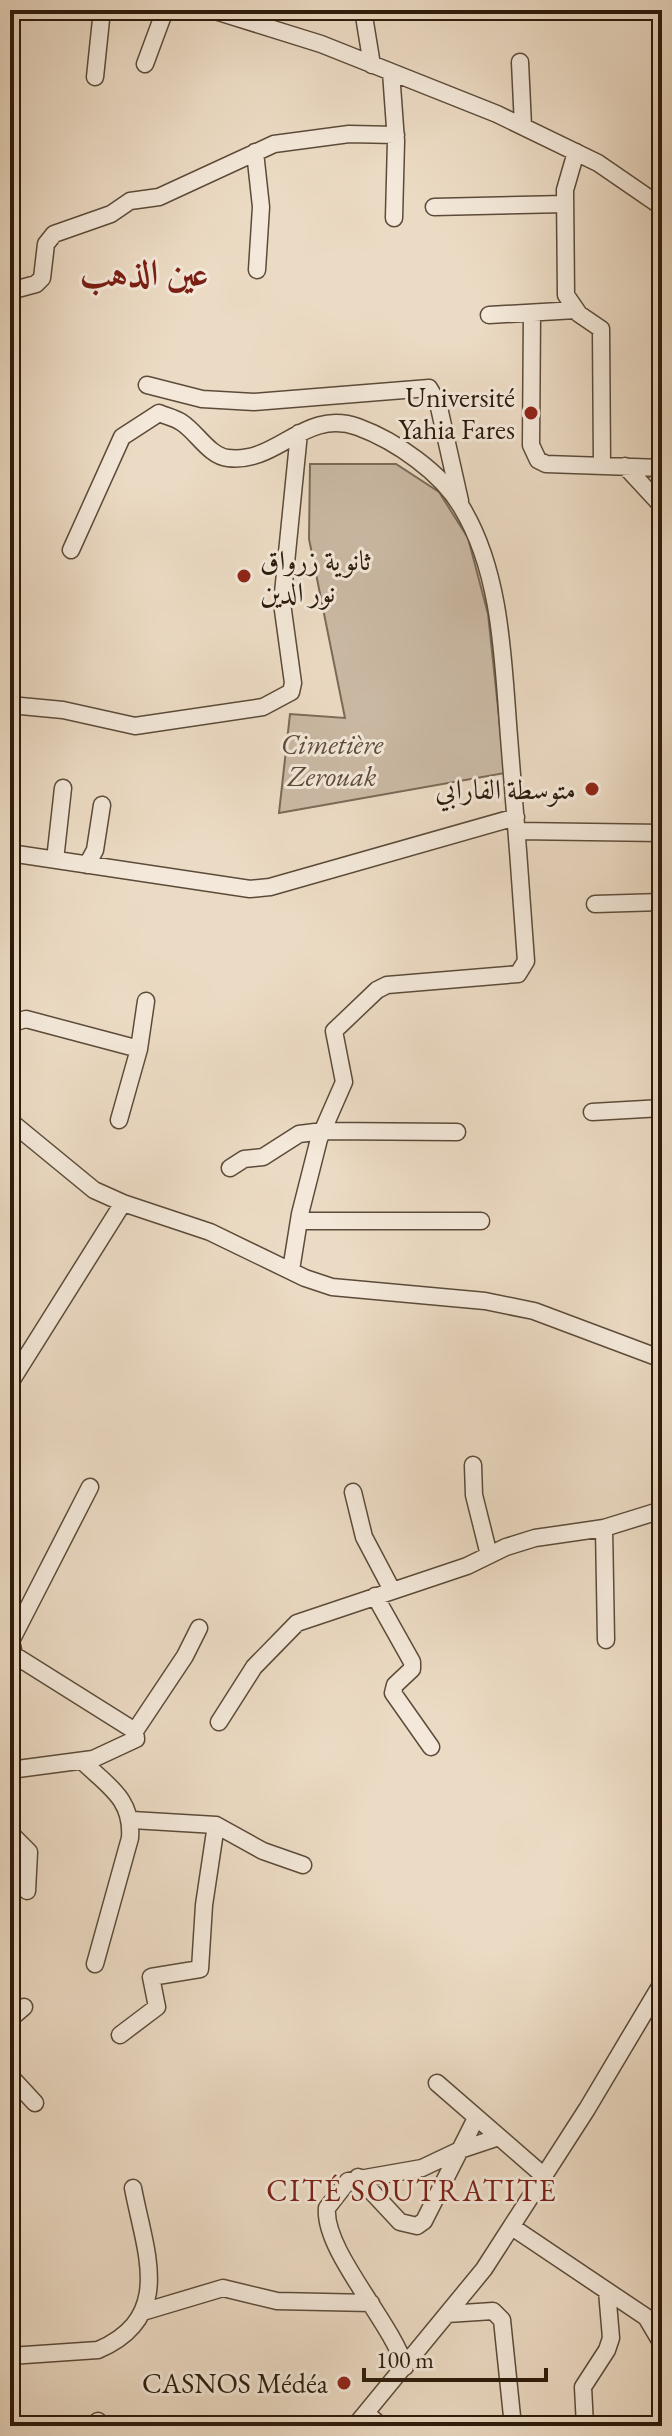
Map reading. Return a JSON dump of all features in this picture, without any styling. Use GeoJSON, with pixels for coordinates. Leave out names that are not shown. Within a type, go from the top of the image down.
{"type":"FeatureCollection","features":[{"type":"Feature","properties":{"kind":"street"},"geometry":{"type":"LineString","coordinates":[[95,77],[102,10]]}},
{"type":"Feature","properties":{"kind":"street"},"geometry":{"type":"LineString","coordinates":[[145,64],[165,10]]}},
{"type":"Feature","properties":{"kind":"street"},"geometry":{"type":"LineString","coordinates":[[212,10],[321,44],[523,126],[576,152],[662,207]]}},
{"type":"Feature","properties":{"kind":"street"},"geometry":{"type":"LineString","coordinates":[[363,10],[372,65]]}},
{"type":"Feature","properties":{"kind":"street"},"geometry":{"type":"LineString","coordinates":[[520,62],[523,126]]}},
{"type":"Feature","properties":{"kind":"street"},"geometry":{"type":"LineString","coordinates":[[391,72],[396,135],[394,218]]}},
{"type":"Feature","properties":{"kind":"street"},"geometry":{"type":"LineString","coordinates":[[10,291],[36,284],[42,278],[46,244],[54,234],[111,214],[130,201],[159,197],[274,144],[349,134],[396,135]]}},
{"type":"Feature","properties":{"kind":"street"},"geometry":{"type":"LineString","coordinates":[[255,152],[261,207],[257,270]]}},
{"type":"Feature","properties":{"kind":"street"},"geometry":{"type":"LineString","coordinates":[[576,152],[567,178],[564,283],[566,295],[576,310],[601,329],[602,465]]}},
{"type":"Feature","properties":{"kind":"street"},"geometry":{"type":"LineString","coordinates":[[434,207],[565,204]]}},
{"type":"Feature","properties":{"kind":"street"},"geometry":{"type":"LineString","coordinates":[[489,315],[576,310]]}},
{"type":"Feature","properties":{"kind":"street"},"geometry":{"type":"LineString","coordinates":[[532,313],[534,455],[546,464],[662,468]]}},
{"type":"Feature","properties":{"kind":"street"},"geometry":{"type":"LineString","coordinates":[[147,385],[202,399],[254,402],[429,388],[438,403],[462,507],[484,564],[497,619],[516,824],[523,969],[518,974],[387,985],[377,990],[334,1031],[344,1082],[323,1131],[299,1221],[291,1270]]}},
{"type":"Feature","properties":{"kind":"street"},"geometry":{"type":"LineString","coordinates":[[71,550],[122,437],[159,413],[181,421],[218,456],[231,459],[253,455],[324,422],[360,428],[425,467],[444,483],[462,507]]}},
{"type":"Feature","properties":{"kind":"street"},"geometry":{"type":"LineString","coordinates":[[10,705],[63,710],[135,726],[263,707],[291,692],[293,683],[282,603],[299,433]]}},
{"type":"Feature","properties":{"kind":"street"},"geometry":{"type":"LineString","coordinates":[[625,466],[662,506]]}},
{"type":"Feature","properties":{"kind":"street"},"geometry":{"type":"LineString","coordinates":[[55,860],[63,788]]}},
{"type":"Feature","properties":{"kind":"street"},"geometry":{"type":"LineString","coordinates":[[87,865],[95,850],[102,805]]}},
{"type":"Feature","properties":{"kind":"street"},"geometry":{"type":"LineString","coordinates":[[10,853],[250,889],[516,824],[662,833]]}},
{"type":"Feature","properties":{"kind":"street"},"geometry":{"type":"LineString","coordinates":[[595,904],[662,902]]}},
{"type":"Feature","properties":{"kind":"street"},"geometry":{"type":"LineString","coordinates":[[119,1120],[139,1049],[146,1001]]}},
{"type":"Feature","properties":{"kind":"street"},"geometry":{"type":"LineString","coordinates":[[10,1028],[26,1019],[139,1049]]}},
{"type":"Feature","properties":{"kind":"street"},"geometry":{"type":"LineString","coordinates":[[592,1112],[662,1108]]}},
{"type":"Feature","properties":{"kind":"street"},"geometry":{"type":"LineString","coordinates":[[10,1121],[63,1168],[94,1190],[210,1232],[332,1287],[485,1301],[534,1311],[662,1359]]}},
{"type":"Feature","properties":{"kind":"street"},"geometry":{"type":"LineString","coordinates":[[230,1168],[244,1159],[263,1157],[299,1134],[323,1131],[457,1132]]}},
{"type":"Feature","properties":{"kind":"street"},"geometry":{"type":"LineString","coordinates":[[10,1383],[123,1203]]}},
{"type":"Feature","properties":{"kind":"street"},"geometry":{"type":"LineString","coordinates":[[299,1221],[481,1221]]}},
{"type":"Feature","properties":{"kind":"street"},"geometry":{"type":"LineString","coordinates":[[473,1465],[474,1495],[489,1555]]}},
{"type":"Feature","properties":{"kind":"street"},"geometry":{"type":"LineString","coordinates":[[90,1487],[28,1606],[12,1648],[14,1655],[135,1731]]}},
{"type":"Feature","properties":{"kind":"street"},"geometry":{"type":"LineString","coordinates":[[353,1492],[364,1537],[392,1590]]}},
{"type":"Feature","properties":{"kind":"street"},"geometry":{"type":"LineString","coordinates":[[219,1722],[254,1667],[297,1623],[535,1538],[604,1528],[662,1510]]}},
{"type":"Feature","properties":{"kind":"street"},"geometry":{"type":"LineString","coordinates":[[604,1528],[606,1640]]}},
{"type":"Feature","properties":{"kind":"street"},"geometry":{"type":"LineString","coordinates":[[375,1596],[412,1662],[412,1669],[395,1685],[393,1693],[431,1747]]}},
{"type":"Feature","properties":{"kind":"street"},"geometry":{"type":"LineString","coordinates":[[10,1770],[82,1761],[136,1739],[135,1731],[185,1656],[199,1628]]}},
{"type":"Feature","properties":{"kind":"street"},"geometry":{"type":"LineString","coordinates":[[82,1761],[120,1798],[130,1810],[132,1820],[130,1838],[95,1964]]}},
{"type":"Feature","properties":{"kind":"street"},"geometry":{"type":"LineString","coordinates":[[132,1820],[216,1825],[263,1851],[303,1865]]}},
{"type":"Feature","properties":{"kind":"street"},"geometry":{"type":"LineString","coordinates":[[120,2035],[157,2007],[151,1977],[200,1969],[204,1905],[216,1825]]}},
{"type":"Feature","properties":{"kind":"street"},"geometry":{"type":"LineString","coordinates":[[10,1833],[29,1852],[27,1891]]}},
{"type":"Feature","properties":{"kind":"street"},"geometry":{"type":"LineString","coordinates":[[381,2426],[361,2420],[447,2314],[512,2227],[662,1983]]}},
{"type":"Feature","properties":{"kind":"street"},"geometry":{"type":"LineString","coordinates":[[10,2019],[24,2007]]}},
{"type":"Feature","properties":{"kind":"street"},"geometry":{"type":"LineString","coordinates":[[10,2076],[35,2103]]}},
{"type":"Feature","properties":{"kind":"street"},"geometry":{"type":"LineString","coordinates":[[437,2083],[544,2176]]}},
{"type":"Feature","properties":{"kind":"street"},"geometry":{"type":"LineString","coordinates":[[358,2177],[400,2222],[408,2227],[417,2226],[424,2221],[476,2118]]}},
{"type":"Feature","properties":{"kind":"street"},"geometry":{"type":"LineString","coordinates":[[405,2367],[330,2235],[326,2220],[333,2195],[348,2181],[358,2177],[422,2168],[460,2150],[499,2137]]}},
{"type":"Feature","properties":{"kind":"street"},"geometry":{"type":"LineString","coordinates":[[133,2188],[151,2287],[146,2311]]}},
{"type":"Feature","properties":{"kind":"street"},"geometry":{"type":"LineString","coordinates":[[512,2227],[646,2317],[662,2344]]}},
{"type":"Feature","properties":{"kind":"street"},"geometry":{"type":"LineString","coordinates":[[10,2356],[98,2350],[112,2344],[146,2311],[223,2288],[277,2301],[371,2303]]}},
{"type":"Feature","properties":{"kind":"street"},"geometry":{"type":"LineString","coordinates":[[585,2426],[583,2387],[607,2350],[611,2338],[607,2291]]}},
{"type":"Feature","properties":{"kind":"street"},"geometry":{"type":"LineString","coordinates":[[447,2314],[493,2311],[502,2320],[513,2426]]}},
{"type":"Feature","properties":{"kind":"green space","name":"Cimetière Zerouak"},"geometry":{"type":"Polygon","coordinates":[[[310,464],[396,464],[439,492],[468,538],[488,614],[505,773],[279,813],[290,714],[345,718],[309,539],[310,464]]]}},
{"type":"Feature","properties":{"kind":"place","name":"Université Yahia Fares"},"geometry":{"type":"Point","coordinates":[531,413]}},
{"type":"Feature","properties":{"kind":"place","name":"ثانوية زرواق نور الدين"},"geometry":{"type":"Point","coordinates":[244,576]}},
{"type":"Feature","properties":{"kind":"place","name":"متوسطة الفارابي"},"geometry":{"type":"Point","coordinates":[592,789]}},
{"type":"Feature","properties":{"kind":"place","name":"CASNOS Médéa"},"geometry":{"type":"Point","coordinates":[344,2383]}},
{"type":"Feature","properties":{"kind":"district","name":"عين الذهب"},"geometry":{"type":"Point","coordinates":[144,272]}},
{"type":"Feature","properties":{"kind":"district","name":"CITÉ SOUTRATITE"},"geometry":{"type":"Point","coordinates":[412,2191]}}]}
